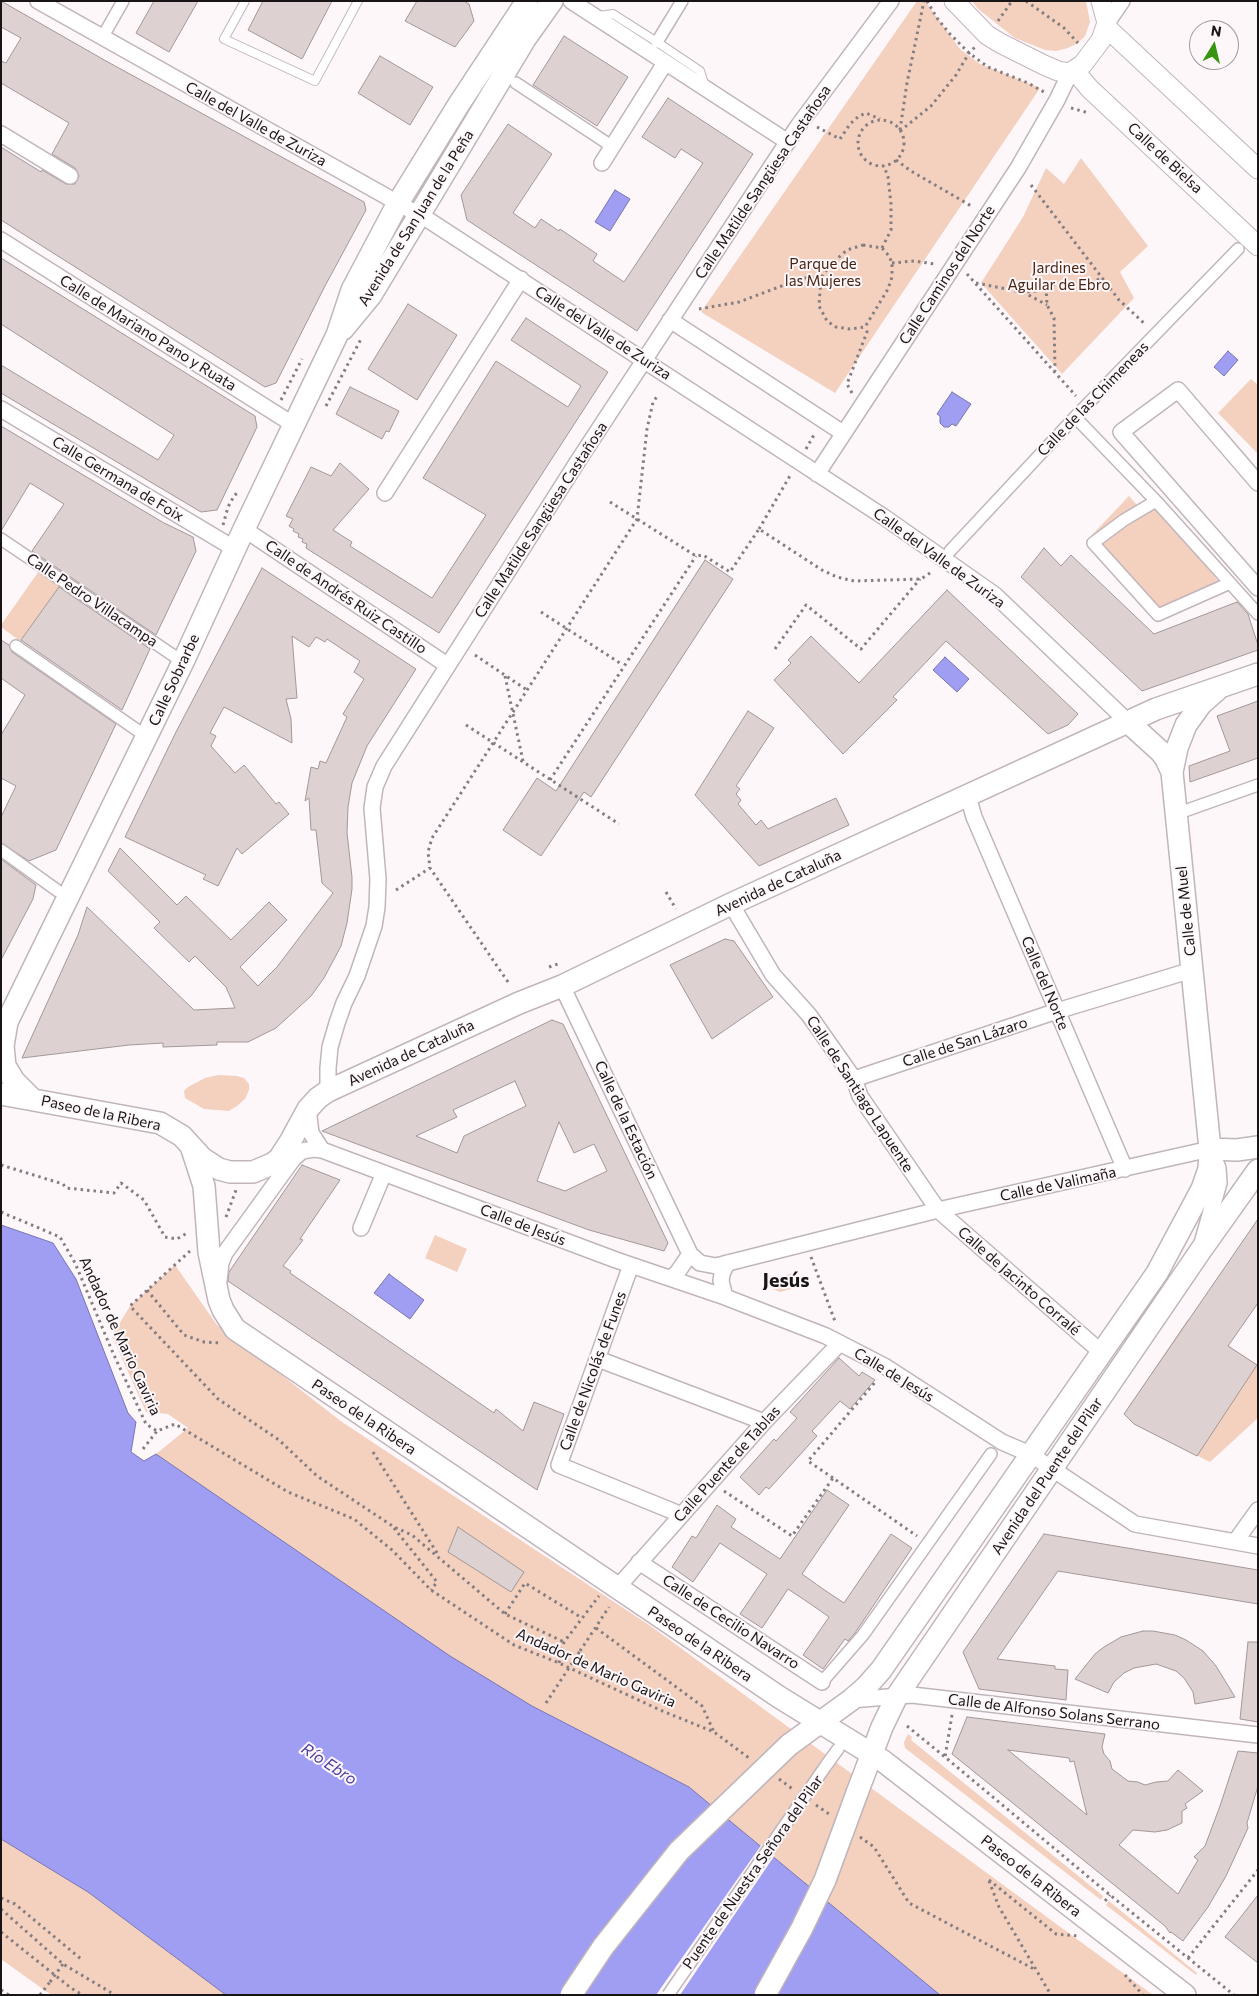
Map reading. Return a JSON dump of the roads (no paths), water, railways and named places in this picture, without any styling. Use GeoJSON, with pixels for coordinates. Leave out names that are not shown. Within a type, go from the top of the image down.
{"type":"FeatureCollection","features":[{"type":"Feature","properties":{"kind":"main road","name":"Avenida de San Juan de la Peña"},"geometry":{"type":"LineString","coordinates":[[337,335],[371,295],[525,40],[552,1]]}},
{"type":"Feature","properties":{"kind":"main road","name":"Avenida de San Juan de la Peña"},"geometry":{"type":"LineString","coordinates":[[337,335],[352,290],[398,203],[524,3]]}},
{"type":"Feature","properties":{"kind":"main road","name":"Calle Sobrarbe"},"geometry":{"type":"LineString","coordinates":[[31,1098],[14,1081],[6,1066],[3,1046],[4,1026],[147,737],[337,335]]}},
{"type":"Feature","properties":{"kind":"main road","name":"Avenida de Cataluña"},"geometry":{"type":"LineString","coordinates":[[192,1146],[202,1158],[219,1169],[239,1173],[253,1172],[272,1164],[290,1142],[308,1109],[328,1091],[519,1003],[562,986],[731,904],[1156,708],[1258,674]]}},
{"type":"Feature","properties":{"kind":"main road","name":"Calle de Muel"},"geometry":{"type":"LineString","coordinates":[[1210,1149],[1172,772],[1177,748],[1186,725],[1201,704],[1219,688]]}},
{"type":"Feature","properties":{"kind":"main road"},"geometry":{"type":"LineString","coordinates":[[1128,722],[1161,752],[1172,772]]}},
{"type":"Feature","properties":{"kind":"main road","name":"Paseo de la Ribera"},"geometry":{"type":"LineString","coordinates":[[1,1094],[160,1123],[173,1129],[192,1146],[204,1186],[209,1252],[223,1310],[234,1329],[609,1597],[896,1770],[1185,1995]]}},
{"type":"Feature","properties":{"kind":"main road"},"geometry":{"type":"LineString","coordinates":[[1210,1149],[1237,1150],[1258,1147]]}},
{"type":"Feature","properties":{"kind":"main road","name":"Avenida del Puente del Pilar"},"geometry":{"type":"LineString","coordinates":[[571,1995],[603,1947],[679,1851],[789,1745],[851,1700],[881,1670],[1157,1273],[1196,1201],[1209,1169],[1210,1149]]}},
{"type":"Feature","properties":{"kind":"main road","name":"Avenida del Puente del Pilar"},"geometry":{"type":"LineString","coordinates":[[765,1995],[802,1928],[824,1880],[885,1720],[897,1696],[1201,1250],[1258,1170]]}},
{"type":"Feature","properties":{"kind":"street","name":"Calle del Valle de Zuriza"},"geometry":{"type":"LineString","coordinates":[[38,1],[419,215],[892,522],[995,595],[1128,722]]}},
{"type":"Feature","properties":{"kind":"street"},"geometry":{"type":"LineString","coordinates":[[102,38],[123,1]]}},
{"type":"Feature","properties":{"kind":"street"},"geometry":{"type":"LineString","coordinates":[[571,1],[788,142]]}},
{"type":"Feature","properties":{"kind":"street"},"geometry":{"type":"LineString","coordinates":[[657,42],[682,1]]}},
{"type":"Feature","properties":{"kind":"street","name":"Calle Matilde Sangüesa Castañosa"},"geometry":{"type":"LineString","coordinates":[[328,1091],[331,1042],[344,1003],[357,976],[367,948],[377,907],[378,879],[372,808],[376,787],[384,766],[447,664],[788,142],[892,1]]}},
{"type":"Feature","properties":{"kind":"street"},"geometry":{"type":"LineString","coordinates":[[954,1],[987,35],[1022,56],[1058,71],[1072,72],[1090,56],[1100,40],[1106,25],[1122,1]]}},
{"type":"Feature","properties":{"kind":"street"},"geometry":{"type":"LineString","coordinates":[[1101,1],[1106,25],[1258,169]]}},
{"type":"Feature","properties":{"kind":"street"},"geometry":{"type":"LineString","coordinates":[[524,3],[526,20],[525,40]]}},
{"type":"Feature","properties":{"kind":"street"},"geometry":{"type":"LineString","coordinates":[[602,164],[665,63]]}},
{"type":"Feature","properties":{"kind":"street","name":"Calle Caminos del Norte"},"geometry":{"type":"LineString","coordinates":[[817,474],[1018,168],[1072,72]]}},
{"type":"Feature","properties":{"kind":"street","name":"Calle de Bielsa"},"geometry":{"type":"LineString","coordinates":[[1072,72],[1258,246]]}},
{"type":"Feature","properties":{"kind":"street"},"geometry":{"type":"LineString","coordinates":[[516,83],[613,147]]}},
{"type":"Feature","properties":{"kind":"street"},"geometry":{"type":"LineString","coordinates":[[1,134],[70,176]]}},
{"type":"Feature","properties":{"kind":"street","name":"Calle de Mariano Pano y Ruata"},"geometry":{"type":"LineString","coordinates":[[1,240],[294,424]]}},
{"type":"Feature","properties":{"kind":"street","name":"Calle de las Chimeneas"},"geometry":{"type":"LineString","coordinates":[[950,551],[1085,406],[1238,249]]}},
{"type":"Feature","properties":{"kind":"street"},"geometry":{"type":"LineString","coordinates":[[385,494],[520,279]]}},
{"type":"Feature","properties":{"kind":"street"},"geometry":{"type":"LineString","coordinates":[[670,320],[843,433]]}},
{"type":"Feature","properties":{"kind":"street"},"geometry":{"type":"LineString","coordinates":[[1258,483],[1178,390],[1121,432],[1258,588]]}},
{"type":"Feature","properties":{"kind":"street","name":"Calle Germana de Foix"},"geometry":{"type":"LineString","coordinates":[[1,410],[235,549]]}},
{"type":"Feature","properties":{"kind":"street"},"geometry":{"type":"LineString","coordinates":[[1075,417],[1258,614]]}},
{"type":"Feature","properties":{"kind":"street"},"geometry":{"type":"LineString","coordinates":[[1156,502],[1124,520],[1093,543],[1158,615],[1230,583]]}},
{"type":"Feature","properties":{"kind":"street","name":"Calle de Andrés Ruiz Castillo"},"geometry":{"type":"LineString","coordinates":[[244,529],[447,664]]}},
{"type":"Feature","properties":{"kind":"street","name":"Calle Pedro Villacampa"},"geometry":{"type":"LineString","coordinates":[[1,539],[183,662]]}},
{"type":"Feature","properties":{"kind":"street"},"geometry":{"type":"LineString","coordinates":[[16,646],[147,737]]}},
{"type":"Feature","properties":{"kind":"street"},"geometry":{"type":"LineString","coordinates":[[1176,814],[1258,786]]}},
{"type":"Feature","properties":{"kind":"street","name":"Calle del Norte"},"geometry":{"type":"LineString","coordinates":[[968,796],[974,817],[1125,1169]]}},
{"type":"Feature","properties":{"kind":"street"},"geometry":{"type":"LineString","coordinates":[[1,850],[58,891]]}},
{"type":"Feature","properties":{"kind":"street","name":"Calle de Santiago Lapuente"},"geometry":{"type":"LineString","coordinates":[[731,904],[774,975],[809,1015],[854,1079],[860,1096],[938,1210]]}},
{"type":"Feature","properties":{"kind":"street","name":"Calle de San Lázaro"},"geometry":{"type":"LineString","coordinates":[[854,1079],[1192,970]]}},
{"type":"Feature","properties":{"kind":"street","name":"Calle de la Estación"},"geometry":{"type":"LineString","coordinates":[[562,986],[690,1254]]}},
{"type":"Feature","properties":{"kind":"street"},"geometry":{"type":"LineString","coordinates":[[308,1109],[311,1132],[322,1150]]}},
{"type":"Feature","properties":{"kind":"street"},"geometry":{"type":"LineString","coordinates":[[1201,1250],[1205,1227],[1219,1183],[1218,1168],[1210,1149]]}},
{"type":"Feature","properties":{"kind":"street","name":"Calle de Valimaña"},"geometry":{"type":"LineString","coordinates":[[727,1263],[807,1248],[938,1210],[1210,1149]]}},
{"type":"Feature","properties":{"kind":"street","name":"Calle de Jesús"},"geometry":{"type":"LineString","coordinates":[[322,1150],[631,1265],[840,1337],[1002,1442],[1030,1454],[1136,1524],[1258,1546]]}},
{"type":"Feature","properties":{"kind":"street","name":"Paseo de la Ribera"},"geometry":{"type":"LineString","coordinates":[[219,1295],[221,1263],[234,1239],[293,1159],[302,1151],[322,1150]]}},
{"type":"Feature","properties":{"kind":"street"},"geometry":{"type":"LineString","coordinates":[[362,1228],[384,1173]]}},
{"type":"Feature","properties":{"kind":"street","name":"Calle de Jacinto Corralé"},"geometry":{"type":"LineString","coordinates":[[938,1210],[1101,1352]]}},
{"type":"Feature","properties":{"kind":"street"},"geometry":{"type":"LineString","coordinates":[[670,1278],[677,1273],[690,1254],[696,1261],[705,1265],[716,1266],[727,1263]]}},
{"type":"Feature","properties":{"kind":"street"},"geometry":{"type":"LineString","coordinates":[[725,1298],[722,1281],[727,1263]]}},
{"type":"Feature","properties":{"kind":"street","name":"Calle de Nicolás de Funes"},"geometry":{"type":"LineString","coordinates":[[631,1265],[558,1465],[682,1515]]}},
{"type":"Feature","properties":{"kind":"street","name":"Calle Puente de Tablas"},"geometry":{"type":"LineString","coordinates":[[609,1597],[840,1337]]}},
{"type":"Feature","properties":{"kind":"street"},"geometry":{"type":"LineString","coordinates":[[598,1359],[764,1422]]}},
{"type":"Feature","properties":{"kind":"street"},"geometry":{"type":"LineString","coordinates":[[822,1682],[863,1635],[990,1454]]}},
{"type":"Feature","properties":{"kind":"street"},"geometry":{"type":"LineString","coordinates":[[1235,1542],[1258,1510]]}},
{"type":"Feature","properties":{"kind":"street","name":"Calle de Cecilio Navarro"},"geometry":{"type":"LineString","coordinates":[[639,1562],[822,1682]]}},
{"type":"Feature","properties":{"kind":"street","name":"Calle de Alfonso Solans Serrano"},"geometry":{"type":"LineString","coordinates":[[851,1700],[912,1695],[1258,1735]]}},
{"type":"Feature","properties":{"kind":"street","name":"Puente de Nuestra Señora del Pilar"},"geometry":{"type":"LineString","coordinates":[[668,1995],[838,1750]]}},
{"type":"Feature","properties":{"kind":"lane"},"geometry":{"type":"LineString","coordinates":[[245,1],[224,39],[315,81],[358,1]]}},
{"type":"Feature","properties":{"kind":"lane"},"geometry":{"type":"LineString","coordinates":[[594,16],[613,14],[657,42],[700,71],[705,89]]}},
{"type":"Feature","properties":{"kind":"water"},"geometry":{"type":"Polygon","coordinates":[[[615,190],[630,199],[610,231],[595,222],[615,190]]]}},
{"type":"Feature","properties":{"kind":"water"},"geometry":{"type":"Polygon","coordinates":[[[1228,351],[1238,360],[1224,376],[1214,367],[1228,351]]]}},
{"type":"Feature","properties":{"kind":"water"},"geometry":{"type":"Polygon","coordinates":[[[952,392],[971,404],[956,426],[952,424],[949,427],[944,427],[940,423],[940,416],[937,414],[952,392]]]}},
{"type":"Feature","properties":{"kind":"water"},"geometry":{"type":"Polygon","coordinates":[[[945,657],[969,679],[957,692],[933,670],[945,657]]]}},
{"type":"Feature","properties":{"kind":"water","name":"Río Ebro"},"geometry":{"type":"Polygon","coordinates":[[[1,1225],[53,1243],[76,1279],[128,1413],[136,1422],[131,1452],[144,1461],[156,1454],[450,1656],[532,1706],[689,1787],[940,1995],[226,1995],[88,1892],[1,1839],[1,1225]]]}},
{"type":"Feature","properties":{"kind":"water"},"geometry":{"type":"Polygon","coordinates":[[[389,1274],[424,1300],[410,1319],[374,1293],[389,1274]]]}},
{"type":"Feature","properties":{"kind":"district","name":"Jesús"},"geometry":{"type":"Point","coordinates":[786,1280]}},
{"type":"Feature","properties":{"kind":"park label","name":"Parque de las Mujeres"},"geometry":{"type":"Point","coordinates":[823,272]}},
{"type":"Feature","properties":{"kind":"park label","name":"Jardines Aguilar de Ebro"},"geometry":{"type":"Point","coordinates":[1059,276]}}]}
